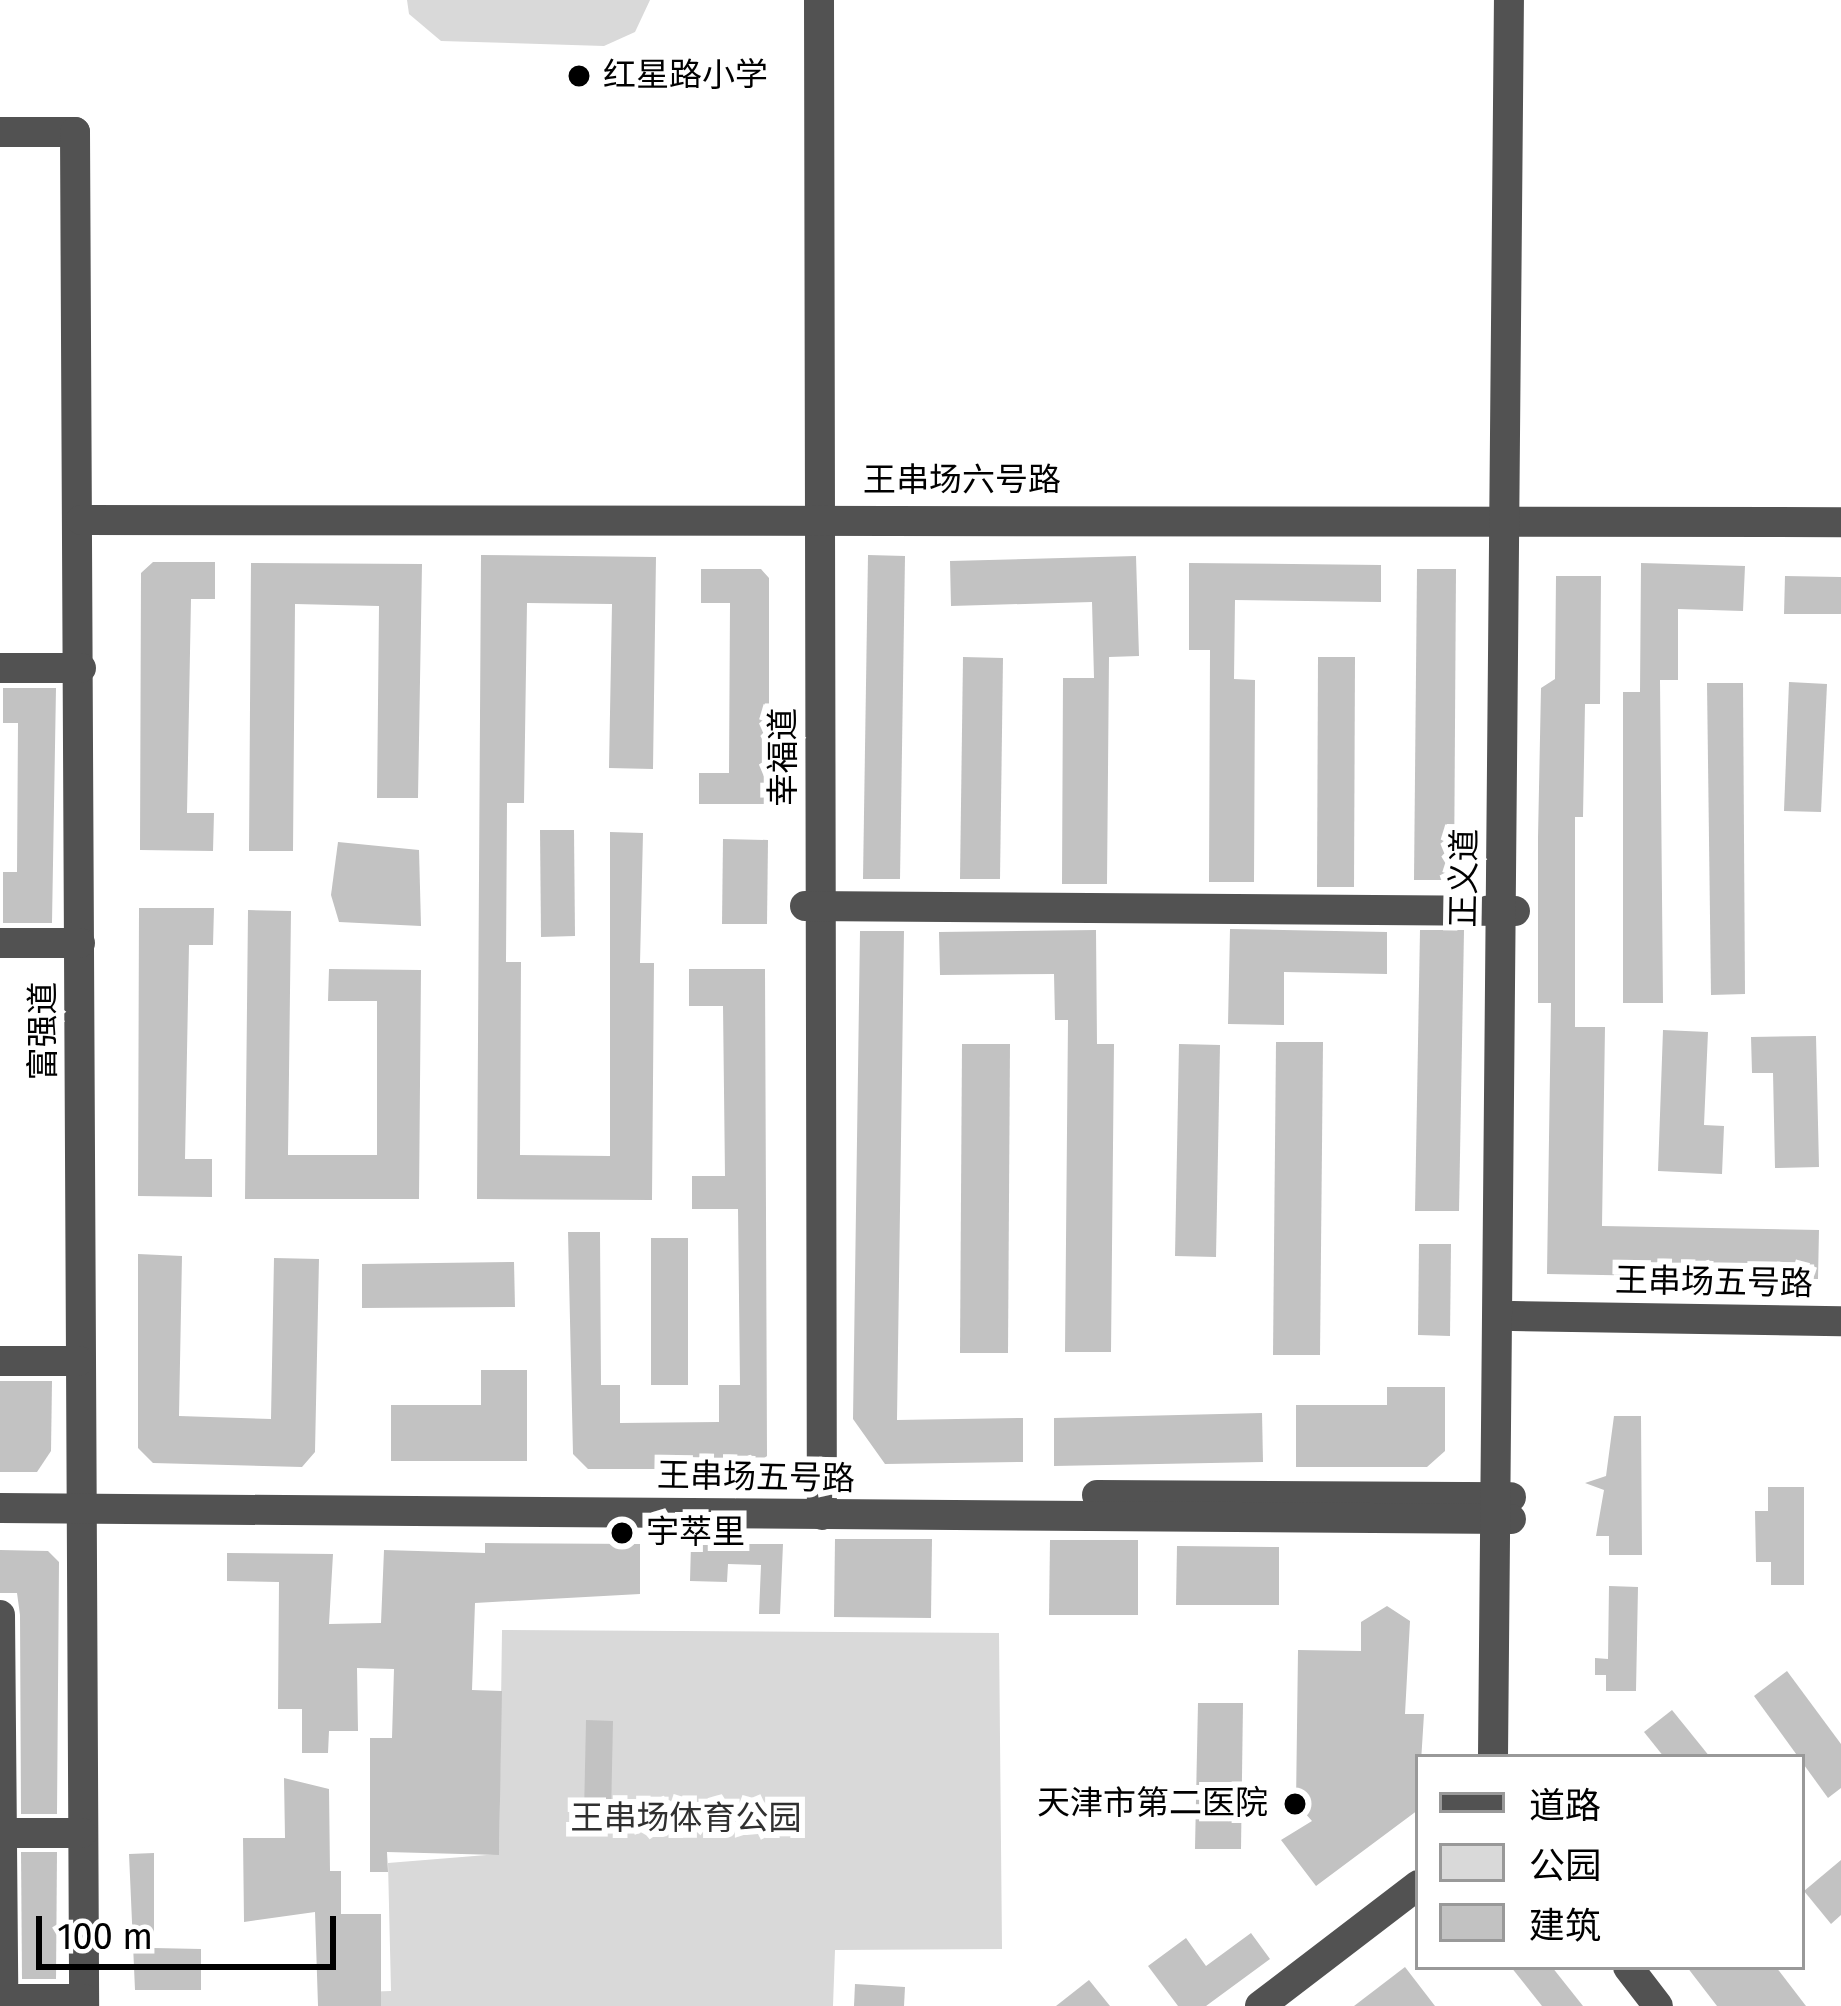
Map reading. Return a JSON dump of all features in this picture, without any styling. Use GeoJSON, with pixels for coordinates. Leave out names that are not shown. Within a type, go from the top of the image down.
{"type":"FeatureCollection","features":[{"type":"Feature","properties":{"kind":"street","name":"幸福道"},"geometry":{"type":"LineString","coordinates":[[804,0],[812,516],[812,1504]]}},
{"type":"Feature","properties":{"kind":"street","name":"幸福道"},"geometry":{"type":"LineString","coordinates":[[812,516],[819,0]]}},
{"type":"Feature","properties":{"kind":"street","name":"正义道"},"geometry":{"type":"LineString","coordinates":[[1508,1754],[1502,1508],[1511,522],[1509,0]]}},
{"type":"Feature","properties":{"kind":"street","name":"正义道"},"geometry":{"type":"LineString","coordinates":[[1511,522],[1523,0]]}},
{"type":"Feature","properties":{"kind":"street","name":"富强道"},"geometry":{"type":"LineString","coordinates":[[0,132],[75,132],[81,520],[79,1361],[84,2003]]}},
{"type":"Feature","properties":{"kind":"street","name":"王串场六号路"},"geometry":{"type":"LineString","coordinates":[[81,520],[812,516],[1841,522]]}},
{"type":"Feature","properties":{"kind":"street"},"geometry":{"type":"LineString","coordinates":[[0,668],[81,668]]}},
{"type":"Feature","properties":{"kind":"street"},"geometry":{"type":"LineString","coordinates":[[813,906],[1508,911]]}},
{"type":"Feature","properties":{"kind":"street","name":"正义道"},"geometry":{"type":"LineString","coordinates":[[1492,1754],[1513,1316],[1508,911]]}},
{"type":"Feature","properties":{"kind":"street"},"geometry":{"type":"LineString","coordinates":[[0,943],[80,943]]}},
{"type":"Feature","properties":{"kind":"street","name":"王串场五号路"},"geometry":{"type":"LineString","coordinates":[[1513,1316],[1841,1321]]}},
{"type":"Feature","properties":{"kind":"street"},"geometry":{"type":"LineString","coordinates":[[0,1361],[79,1361]]}},
{"type":"Feature","properties":{"kind":"street","name":"王串场五号路"},"geometry":{"type":"LineString","coordinates":[[0,1492],[80,1499],[1502,1508]]}},
{"type":"Feature","properties":{"kind":"street","name":"王串场五号路"},"geometry":{"type":"LineString","coordinates":[[0,1508],[80,1499]]}},
{"type":"Feature","properties":{"kind":"street"},"geometry":{"type":"LineString","coordinates":[[1426,1515],[1468,1536],[1502,1586]]}},
{"type":"Feature","properties":{"kind":"street"},"geometry":{"type":"LineString","coordinates":[[0,1615],[2,1991],[84,2003]]}},
{"type":"Feature","properties":{"kind":"street"},"geometry":{"type":"LineString","coordinates":[[2,1833],[82,1833]]}},
{"type":"Feature","properties":{"kind":"street"},"geometry":{"type":"LineString","coordinates":[[1260,2006],[1415,1887]]}},
{"type":"Feature","properties":{"kind":"street"},"geometry":{"type":"LineString","coordinates":[[1606,1970],[1635,2006]]}},
{"type":"Feature","properties":{"kind":"street"},"geometry":{"type":"LineString","coordinates":[[1630,1970],[1658,2006]]}},
{"type":"Feature","properties":{"kind":"green space"},"geometry":{"type":"Polygon","coordinates":[[[407,0],[650,0],[635,32],[604,46],[441,41],[409,14],[407,0]]]}},
{"type":"Feature","properties":{"kind":"green space","name":"王串场体育公园"},"geometry":{"type":"Polygon","coordinates":[[[502,1630],[999,1633],[1002,1949],[835,1950],[833,2006],[363,2006],[363,1992],[391,1991],[388,1863],[499,1854],[502,1630]]]}},
{"type":"Feature","properties":{"kind":"building"},"geometry":{"type":"Polygon","coordinates":[[[481,555],[656,557],[653,769],[609,768],[612,604],[527,603],[524,803],[507,803],[506,962],[521,962],[520,1155],[610,1156],[610,832],[643,833],[640,963],[654,963],[652,1200],[477,1199],[481,555]]]}},
{"type":"Feature","properties":{"kind":"building"},"geometry":{"type":"Polygon","coordinates":[[[868,555],[905,556],[900,879],[863,879],[868,555]]]}},
{"type":"Feature","properties":{"kind":"building"},"geometry":{"type":"Polygon","coordinates":[[[1136,556],[1139,656],[1109,657],[1107,884],[1062,884],[1063,678],[1094,678],[1092,602],[951,606],[950,561],[1136,556]]]}},
{"type":"Feature","properties":{"kind":"building"},"geometry":{"type":"Polygon","coordinates":[[[153,562],[215,562],[215,599],[191,599],[187,813],[214,813],[213,851],[140,850],[141,573],[153,562]]]}},
{"type":"Feature","properties":{"kind":"building"},"geometry":{"type":"Polygon","coordinates":[[[251,563],[422,564],[418,798],[377,798],[379,606],[295,604],[293,851],[249,851],[251,563]]]}},
{"type":"Feature","properties":{"kind":"building"},"geometry":{"type":"Polygon","coordinates":[[[1189,563],[1381,565],[1381,602],[1235,600],[1234,679],[1255,680],[1254,882],[1209,882],[1210,650],[1189,650],[1189,563]]]}},
{"type":"Feature","properties":{"kind":"building"},"geometry":{"type":"Polygon","coordinates":[[[1641,563],[1745,566],[1743,611],[1678,609],[1678,680],[1660,680],[1663,1003],[1623,1003],[1623,692],[1640,692],[1641,563]]]}},
{"type":"Feature","properties":{"kind":"building"},"geometry":{"type":"Polygon","coordinates":[[[701,569],[761,569],[769,578],[769,804],[699,804],[699,773],[729,773],[730,603],[701,603],[701,569]]]}},
{"type":"Feature","properties":{"kind":"building"},"geometry":{"type":"Polygon","coordinates":[[[1417,569],[1456,569],[1454,880],[1414,880],[1417,569]]]}},
{"type":"Feature","properties":{"kind":"building"},"geometry":{"type":"Polygon","coordinates":[[[1556,576],[1601,576],[1600,704],[1585,704],[1583,817],[1575,817],[1575,1027],[1605,1027],[1602,1226],[1819,1230],[1818,1279],[1547,1274],[1551,1003],[1538,1003],[1538,838],[1541,688],[1555,679],[1556,576]]]}},
{"type":"Feature","properties":{"kind":"building"},"geometry":{"type":"Polygon","coordinates":[[[1785,576],[1841,577],[1841,614],[1784,614],[1785,576]]]}},
{"type":"Feature","properties":{"kind":"building"},"geometry":{"type":"Polygon","coordinates":[[[963,657],[1003,658],[1000,879],[960,879],[963,657]]]}},
{"type":"Feature","properties":{"kind":"building"},"geometry":{"type":"Polygon","coordinates":[[[1318,657],[1355,657],[1354,887],[1317,887],[1318,657]]]}},
{"type":"Feature","properties":{"kind":"building"},"geometry":{"type":"Polygon","coordinates":[[[1789,682],[1827,684],[1821,812],[1784,811],[1789,682]]]}},
{"type":"Feature","properties":{"kind":"building"},"geometry":{"type":"Polygon","coordinates":[[[1707,683],[1743,683],[1745,994],[1711,995],[1707,683]]]}},
{"type":"Feature","properties":{"kind":"building"},"geometry":{"type":"Polygon","coordinates":[[[3,688],[56,688],[52,923],[3,923],[3,872],[17,872],[18,723],[3,723],[3,688]]]}},
{"type":"Feature","properties":{"kind":"building"},"geometry":{"type":"Polygon","coordinates":[[[540,830],[574,830],[575,936],[541,937],[540,830]]]}},
{"type":"Feature","properties":{"kind":"building"},"geometry":{"type":"Polygon","coordinates":[[[723,839],[768,840],[767,924],[722,924],[723,839]]]}},
{"type":"Feature","properties":{"kind":"building"},"geometry":{"type":"Polygon","coordinates":[[[338,842],[419,850],[421,926],[339,922],[331,895],[338,842]]]}},
{"type":"Feature","properties":{"kind":"building"},"geometry":{"type":"Polygon","coordinates":[[[139,908],[214,908],[213,945],[189,945],[185,1159],[212,1159],[212,1197],[138,1196],[139,908]]]}},
{"type":"Feature","properties":{"kind":"building"},"geometry":{"type":"Polygon","coordinates":[[[248,910],[291,911],[288,1155],[377,1155],[377,1001],[328,1001],[329,969],[421,970],[419,1199],[245,1199],[248,910]]]}},
{"type":"Feature","properties":{"kind":"building"},"geometry":{"type":"Polygon","coordinates":[[[1230,929],[1387,932],[1387,974],[1284,972],[1284,1025],[1228,1024],[1230,929]]]}},
{"type":"Feature","properties":{"kind":"building"},"geometry":{"type":"Polygon","coordinates":[[[1096,930],[1097,1044],[1114,1044],[1111,1352],[1065,1352],[1068,1020],[1055,1020],[1054,974],[940,975],[939,932],[1096,930]]]}},
{"type":"Feature","properties":{"kind":"building"},"geometry":{"type":"Polygon","coordinates":[[[1420,930],[1464,930],[1459,1211],[1415,1211],[1420,930]]]}},
{"type":"Feature","properties":{"kind":"building"},"geometry":{"type":"Polygon","coordinates":[[[860,931],[904,931],[897,1420],[1023,1418],[1023,1462],[885,1464],[853,1419],[860,931]]]}},
{"type":"Feature","properties":{"kind":"building"},"geometry":{"type":"Polygon","coordinates":[[[689,969],[765,969],[767,1456],[750,1469],[588,1469],[573,1454],[568,1232],[600,1232],[601,1385],[620,1385],[620,1423],[719,1422],[719,1385],[740,1385],[738,1209],[692,1209],[692,1176],[725,1176],[723,1006],[689,1006],[689,969]]]}},
{"type":"Feature","properties":{"kind":"building"},"geometry":{"type":"Polygon","coordinates":[[[1663,1030],[1708,1032],[1704,1125],[1724,1126],[1722,1174],[1658,1171],[1663,1030]]]}},
{"type":"Feature","properties":{"kind":"building"},"geometry":{"type":"Polygon","coordinates":[[[1816,1036],[1819,1167],[1775,1168],[1773,1073],[1752,1073],[1751,1037],[1816,1036]]]}},
{"type":"Feature","properties":{"kind":"building"},"geometry":{"type":"Polygon","coordinates":[[[1276,1042],[1323,1042],[1320,1355],[1273,1355],[1276,1042]]]}},
{"type":"Feature","properties":{"kind":"building"},"geometry":{"type":"Polygon","coordinates":[[[962,1044],[1010,1044],[1008,1353],[960,1353],[962,1044]]]}},
{"type":"Feature","properties":{"kind":"building"},"geometry":{"type":"Polygon","coordinates":[[[1179,1044],[1220,1045],[1216,1257],[1175,1256],[1179,1044]]]}},
{"type":"Feature","properties":{"kind":"building"},"geometry":{"type":"Polygon","coordinates":[[[651,1238],[688,1238],[688,1385],[651,1385],[651,1238]]]}},
{"type":"Feature","properties":{"kind":"building"},"geometry":{"type":"Polygon","coordinates":[[[1419,1244],[1451,1244],[1450,1336],[1418,1335],[1419,1244]]]}},
{"type":"Feature","properties":{"kind":"building"},"geometry":{"type":"Polygon","coordinates":[[[138,1254],[182,1256],[179,1416],[271,1419],[274,1258],[319,1259],[315,1452],[302,1467],[153,1463],[138,1448],[138,1254]]]}},
{"type":"Feature","properties":{"kind":"building"},"geometry":{"type":"Polygon","coordinates":[[[514,1262],[515,1307],[362,1308],[362,1264],[514,1262]]]}},
{"type":"Feature","properties":{"kind":"building"},"geometry":{"type":"Polygon","coordinates":[[[481,1370],[527,1370],[527,1461],[391,1461],[391,1405],[481,1405],[481,1370]]]}},
{"type":"Feature","properties":{"kind":"building"},"geometry":{"type":"Polygon","coordinates":[[[0,1381],[52,1381],[51,1451],[37,1472],[0,1472],[0,1381]]]}},
{"type":"Feature","properties":{"kind":"building"},"geometry":{"type":"Polygon","coordinates":[[[1387,1387],[1445,1387],[1445,1451],[1427,1467],[1296,1467],[1296,1405],[1387,1405],[1387,1387]]]}},
{"type":"Feature","properties":{"kind":"building"},"geometry":{"type":"Polygon","coordinates":[[[1262,1413],[1263,1462],[1054,1466],[1054,1418],[1262,1413]]]}},
{"type":"Feature","properties":{"kind":"building"},"geometry":{"type":"Polygon","coordinates":[[[1614,1416],[1641,1416],[1642,1555],[1609,1555],[1609,1536],[1596,1536],[1604,1490],[1585,1483],[1606,1476],[1614,1416]]]}},
{"type":"Feature","properties":{"kind":"building"},"geometry":{"type":"Polygon","coordinates":[[[1768,1487],[1804,1487],[1804,1585],[1771,1585],[1771,1562],[1756,1562],[1755,1511],[1768,1511],[1768,1487]]]}},
{"type":"Feature","properties":{"kind":"building"},"geometry":{"type":"Polygon","coordinates":[[[835,1539],[932,1539],[931,1618],[834,1617],[835,1539]]]}},
{"type":"Feature","properties":{"kind":"building"},"geometry":{"type":"Polygon","coordinates":[[[1050,1540],[1138,1540],[1138,1615],[1049,1615],[1050,1540]]]}},
{"type":"Feature","properties":{"kind":"building"},"geometry":{"type":"Polygon","coordinates":[[[485,1543],[640,1544],[640,1594],[475,1603],[472,1690],[502,1691],[499,1855],[387,1852],[388,1872],[370,1872],[370,1738],[392,1738],[394,1669],[357,1668],[358,1731],[329,1731],[328,1753],[302,1753],[302,1709],[278,1709],[279,1582],[227,1581],[227,1553],[333,1554],[329,1624],[381,1623],[384,1550],[485,1553],[485,1543]]]}},
{"type":"Feature","properties":{"kind":"building"},"geometry":{"type":"Polygon","coordinates":[[[691,1544],[783,1544],[780,1614],[759,1614],[761,1565],[728,1564],[727,1582],[690,1581],[691,1544]]]}},
{"type":"Feature","properties":{"kind":"building"},"geometry":{"type":"Polygon","coordinates":[[[1177,1546],[1279,1547],[1279,1605],[1176,1605],[1177,1546]]]}},
{"type":"Feature","properties":{"kind":"building"},"geometry":{"type":"Polygon","coordinates":[[[0,1550],[48,1551],[59,1562],[57,1814],[21,1814],[20,1615],[17,1593],[0,1593],[0,1550]]]}},
{"type":"Feature","properties":{"kind":"building"},"geometry":{"type":"Polygon","coordinates":[[[1609,1586],[1638,1587],[1636,1691],[1606,1691],[1606,1675],[1595,1675],[1595,1658],[1608,1659],[1609,1586]]]}},
{"type":"Feature","properties":{"kind":"building"},"geometry":{"type":"Polygon","coordinates":[[[1387,1606],[1410,1621],[1405,1714],[1424,1714],[1422,1754],[1415,1754],[1415,1812],[1316,1886],[1281,1840],[1312,1821],[1296,1803],[1298,1650],[1361,1651],[1361,1622],[1387,1606]]]}},
{"type":"Feature","properties":{"kind":"building"},"geometry":{"type":"Polygon","coordinates":[[[1787,1671],[1841,1744],[1841,1788],[1828,1798],[1805,1766],[1805,1754],[1796,1754],[1754,1696],[1787,1671]]]}},
{"type":"Feature","properties":{"kind":"building"},"geometry":{"type":"Polygon","coordinates":[[[1198,1703],[1243,1703],[1241,1849],[1195,1849],[1198,1703]]]}},
{"type":"Feature","properties":{"kind":"building"},"geometry":{"type":"Polygon","coordinates":[[[1672,1710],[1708,1754],[1662,1754],[1644,1732],[1672,1710]]]}},
{"type":"Feature","properties":{"kind":"building"},"geometry":{"type":"Polygon","coordinates":[[[586,1720],[613,1721],[611,1816],[584,1815],[586,1720]]]}},
{"type":"Feature","properties":{"kind":"building"},"geometry":{"type":"Polygon","coordinates":[[[284,1778],[329,1789],[330,1871],[341,1871],[341,1914],[381,1914],[381,2006],[318,2006],[315,1912],[244,1922],[243,1838],[285,1838],[284,1778]]]}},
{"type":"Feature","properties":{"kind":"building"},"geometry":{"type":"Polygon","coordinates":[[[21,1852],[57,1852],[56,1979],[22,1979],[21,1852]]]}},
{"type":"Feature","properties":{"kind":"building"},"geometry":{"type":"Polygon","coordinates":[[[154,1853],[154,1948],[201,1949],[201,1990],[135,1990],[129,1854],[154,1853]]]}},
{"type":"Feature","properties":{"kind":"building"},"geometry":{"type":"Polygon","coordinates":[[[1841,1860],[1841,1915],[1831,1924],[1805,1890],[1841,1860]]]}},
{"type":"Feature","properties":{"kind":"building"},"geometry":{"type":"Polygon","coordinates":[[[1251,1933],[1270,1959],[1206,2006],[1178,2006],[1148,1966],[1186,1938],[1206,1966],[1251,1933]]]}},
{"type":"Feature","properties":{"kind":"building"},"geometry":{"type":"Polygon","coordinates":[[[1405,1967],[1435,2006],[1354,2006],[1405,1967]]]}},
{"type":"Feature","properties":{"kind":"building"},"geometry":{"type":"Polygon","coordinates":[[[1513,1970],[1554,1970],[1583,2006],[1542,2006],[1513,1970]]]}},
{"type":"Feature","properties":{"kind":"building"},"geometry":{"type":"Polygon","coordinates":[[[1689,1970],[1778,1970],[1806,2006],[1717,2006],[1689,1970]]]}},
{"type":"Feature","properties":{"kind":"building"},"geometry":{"type":"Polygon","coordinates":[[[1089,1980],[1110,2006],[1056,2006],[1089,1980]]]}},
{"type":"Feature","properties":{"kind":"building"},"geometry":{"type":"Polygon","coordinates":[[[855,1984],[905,1987],[904,2006],[854,2006],[855,1984]]]}},
{"type":"Feature","properties":{"kind":"place","name":"红星路小学"},"geometry":{"type":"Point","coordinates":[579,76]}},
{"type":"Feature","properties":{"kind":"place","name":"宇萃里"},"geometry":{"type":"Point","coordinates":[622,1533]}},
{"type":"Feature","properties":{"kind":"place","name":"天津市第二医院"},"geometry":{"type":"Point","coordinates":[1295,1804]}}]}
